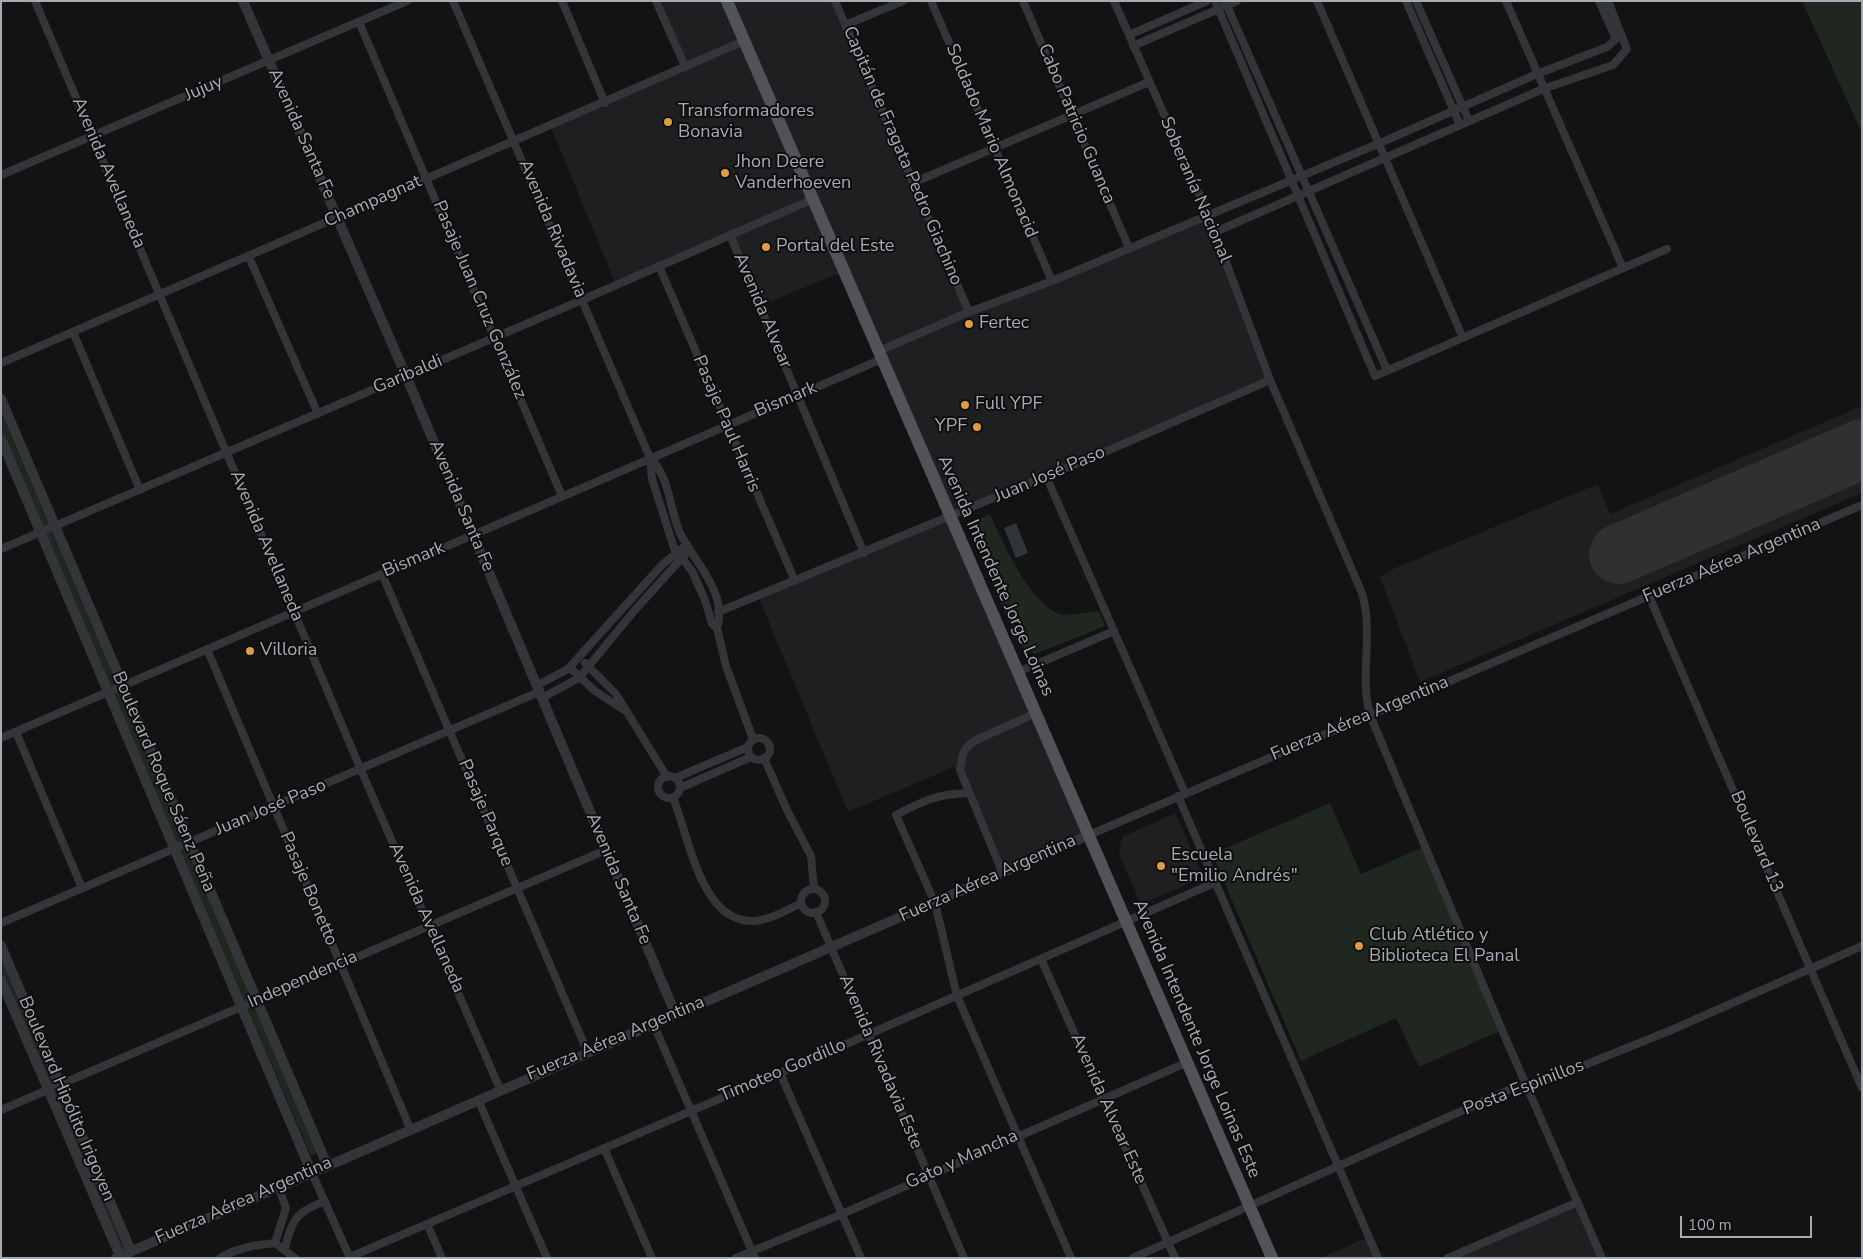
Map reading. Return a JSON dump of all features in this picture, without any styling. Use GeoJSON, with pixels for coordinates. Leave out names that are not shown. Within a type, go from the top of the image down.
{"type":"FeatureCollection","features":[{"type":"Feature","properties":{"kind":"main road","name":"Avenida Intendente Jorge Loinas"},"geometry":{"type":"LineString","coordinates":[[727,1],[1088,835]]}},
{"type":"Feature","properties":{"kind":"main road","name":"Avenida Intendente Jorge Loinas Este"},"geometry":{"type":"LineString","coordinates":[[1088,835],[1272,1258]]}},
{"type":"Feature","properties":{"kind":"street","name":"Avenida Avellaneda"},"geometry":{"type":"LineString","coordinates":[[35,1],[361,770],[500,1089]]}},
{"type":"Feature","properties":{"kind":"street","name":"Avenida Santa Fe"},"geometry":{"type":"LineString","coordinates":[[243,1],[406,376],[675,1013]]}},
{"type":"Feature","properties":{"kind":"street","name":"Jujuy"},"geometry":{"type":"LineString","coordinates":[[1,175],[406,1]]}},
{"type":"Feature","properties":{"kind":"street","name":"Avenida Rivadavia"},"geometry":{"type":"LineString","coordinates":[[452,1],[514,140],[650,458],[652,479],[679,556],[692,571],[705,600],[712,624],[717,628]]}},
{"type":"Feature","properties":{"kind":"street"},"geometry":{"type":"LineString","coordinates":[[562,1],[605,103]]}},
{"type":"Feature","properties":{"kind":"street"},"geometry":{"type":"LineString","coordinates":[[656,1],[685,66]]}},
{"type":"Feature","properties":{"kind":"street","name":"Capitán de Fragata Pedro Giachino"},"geometry":{"type":"LineString","coordinates":[[835,1],[915,182],[969,312]]}},
{"type":"Feature","properties":{"kind":"street"},"geometry":{"type":"LineString","coordinates":[[845,25],[903,1]]}},
{"type":"Feature","properties":{"kind":"street","name":"Soldado Mario Almonacid"},"geometry":{"type":"LineString","coordinates":[[931,1],[1052,281]]}},
{"type":"Feature","properties":{"kind":"street","name":"Cabo Patricio Guanca"},"geometry":{"type":"LineString","coordinates":[[1023,1],[1129,248]]}},
{"type":"Feature","properties":{"kind":"street","name":"Soberanía Nacional"},"geometry":{"type":"LineString","coordinates":[[1114,1],[1208,214],[1270,380],[1362,593],[1368,613],[1365,696],[1370,715],[1424,847],[1602,1258]]}},
{"type":"Feature","properties":{"kind":"street"},"geometry":{"type":"LineString","coordinates":[[1129,35],[1207,1]]}},
{"type":"Feature","properties":{"kind":"street"},"geometry":{"type":"LineString","coordinates":[[1133,46],[1221,4],[1237,1]]}},
{"type":"Feature","properties":{"kind":"street"},"geometry":{"type":"LineString","coordinates":[[1316,1],[1380,143],[1463,338]]}},
{"type":"Feature","properties":{"kind":"street"},"geometry":{"type":"LineString","coordinates":[[1406,1],[1458,108],[1469,121]]}},
{"type":"Feature","properties":{"kind":"street"},"geometry":{"type":"LineString","coordinates":[[1416,1],[1458,108],[1460,125]]}},
{"type":"Feature","properties":{"kind":"street"},"geometry":{"type":"LineString","coordinates":[[1506,1],[1623,268]]}},
{"type":"Feature","properties":{"kind":"street","name":"Bismark"},"geometry":{"type":"LineString","coordinates":[[1,738],[796,395],[969,312],[1052,281],[1380,143],[1537,74],[1607,48],[1616,39],[1599,1]]}},
{"type":"Feature","properties":{"kind":"street"},"geometry":{"type":"LineString","coordinates":[[1215,232],[1543,89],[1613,65],[1627,49],[1608,1]]}},
{"type":"Feature","properties":{"kind":"street"},"geometry":{"type":"LineString","coordinates":[[1221,4],[1310,191],[1387,370]]}},
{"type":"Feature","properties":{"kind":"street"},"geometry":{"type":"LineString","coordinates":[[1221,4],[1297,196],[1375,376],[1667,249]]}},
{"type":"Feature","properties":{"kind":"street","name":"Pasaje Juan Cruz González"},"geometry":{"type":"LineString","coordinates":[[359,22],[562,496]]}},
{"type":"Feature","properties":{"kind":"street","name":"Champagnat"},"geometry":{"type":"LineString","coordinates":[[1,363],[338,219],[427,178],[605,103],[744,41]]}},
{"type":"Feature","properties":{"kind":"street"},"geometry":{"type":"LineString","coordinates":[[915,182],[1072,113],[1149,82]]}},
{"type":"Feature","properties":{"kind":"street","name":"Garibaldi"},"geometry":{"type":"LineString","coordinates":[[1,549],[495,338],[813,199]]}},
{"type":"Feature","properties":{"kind":"street","name":"Avenida Alvear"},"geometry":{"type":"LineString","coordinates":[[730,235],[796,395],[864,552]]}},
{"type":"Feature","properties":{"kind":"street"},"geometry":{"type":"LineString","coordinates":[[249,257],[318,414]]}},
{"type":"Feature","properties":{"kind":"street","name":"Pasaje Paul Harris"},"geometry":{"type":"LineString","coordinates":[[659,266],[794,581]]}},
{"type":"Feature","properties":{"kind":"street"},"geometry":{"type":"LineString","coordinates":[[73,332],[140,490]]}},
{"type":"Feature","properties":{"kind":"street","name":"Juan José Paso"},"geometry":{"type":"LineString","coordinates":[[718,612],[949,517],[1270,380]]}},
{"type":"Feature","properties":{"kind":"street","name":"Boulevard Roque Sáenz Peña"},"geometry":{"type":"LineString","coordinates":[[1,398],[326,1164]]}},
{"type":"Feature","properties":{"kind":"street","name":"Boulevard Roque Sáenz Peña"},"geometry":{"type":"LineString","coordinates":[[1,440],[311,1172]]}},
{"type":"Feature","properties":{"kind":"street","name":"Avenida Rivadavia"},"geometry":{"type":"LineString","coordinates":[[650,458],[659,466],[681,534],[711,582],[718,612],[717,628],[726,666],[753,739]]}},
{"type":"Feature","properties":{"kind":"street"},"geometry":{"type":"LineString","coordinates":[[1046,476],[1114,631],[1181,794],[1214,883],[1378,1258]]}},
{"type":"Feature","properties":{"kind":"street","name":"Fuerza Aérea Argentina"},"geometry":{"type":"LineString","coordinates":[[118,1257],[326,1164],[1003,874],[1181,794],[1862,505]]}},
{"type":"Feature","properties":{"kind":"street","name":"Juan José Paso"},"geometry":{"type":"LineString","coordinates":[[1,923],[361,770],[449,730],[539,692],[579,678],[689,546]]}},
{"type":"Feature","properties":{"kind":"street","name":"Juan José Paso"},"geometry":{"type":"LineString","coordinates":[[539,692],[580,658],[662,565],[679,556]]}},
{"type":"Feature","properties":{"kind":"street","name":"Pasaje Parque"},"geometry":{"type":"LineString","coordinates":[[382,574],[588,1053]]}},
{"type":"Feature","properties":{"kind":"street","name":"Boulevard 13"},"geometry":{"type":"LineString","coordinates":[[1649,596],[1862,1088]]}},
{"type":"Feature","properties":{"kind":"street"},"geometry":{"type":"LineString","coordinates":[[1018,672],[1114,631]]}},
{"type":"Feature","properties":{"kind":"street","name":"Pasaje Bonetto"},"geometry":{"type":"LineString","coordinates":[[207,649],[410,1128]]}},
{"type":"Feature","properties":{"kind":"street"},"geometry":{"type":"LineString","coordinates":[[580,658],[608,684],[624,710],[680,788]]}},
{"type":"Feature","properties":{"kind":"street"},"geometry":{"type":"LineString","coordinates":[[570,668],[579,678],[624,710]]}},
{"type":"Feature","properties":{"kind":"street"},"geometry":{"type":"LineString","coordinates":[[1003,874],[960,770],[962,753],[968,745],[976,740],[1036,712]]}},
{"type":"Feature","properties":{"kind":"street"},"geometry":{"type":"LineString","coordinates":[[16,732],[82,888]]}},
{"type":"Feature","properties":{"kind":"street"},"geometry":{"type":"LineString","coordinates":[[761,738],[767,742],[770,749],[764,758],[758,760],[751,757],[680,788],[679,793],[673,798],[666,798],[659,791],[659,784],[671,777],[748,747],[753,739],[761,738]]}},
{"type":"Feature","properties":{"kind":"street"},"geometry":{"type":"LineString","coordinates":[[748,747],[751,757]]}},
{"type":"Feature","properties":{"kind":"street"},"geometry":{"type":"LineString","coordinates":[[764,758],[787,810],[811,856],[814,889]]}},
{"type":"Feature","properties":{"kind":"street"},"geometry":{"type":"LineString","coordinates":[[970,793],[944,794],[931,798],[896,815],[935,903],[957,996],[1071,1258]]}},
{"type":"Feature","properties":{"kind":"street"},"geometry":{"type":"LineString","coordinates":[[673,798],[708,892],[720,909],[734,918],[754,921],[764,919],[801,903]]}},
{"type":"Feature","properties":{"kind":"street","name":"Independencia"},"geometry":{"type":"LineString","coordinates":[[1,1110],[606,850]]}},
{"type":"Feature","properties":{"kind":"street","name":"Timoteo Gordillo"},"geometry":{"type":"LineString","coordinates":[[350,1257],[868,1035],[1214,883]]}},
{"type":"Feature","properties":{"kind":"street"},"geometry":{"type":"LineString","coordinates":[[814,889],[821,892],[824,900],[822,907],[816,912],[805,910],[801,903],[804,893],[814,889]]}},
{"type":"Feature","properties":{"kind":"street"},"geometry":{"type":"LineString","coordinates":[[816,912],[831,948]]}},
{"type":"Feature","properties":{"kind":"street","name":"Boulevard Hipólito Irigoyen"},"geometry":{"type":"LineString","coordinates":[[1,946],[131,1251]]}},
{"type":"Feature","properties":{"kind":"street","name":"Posta Espinillos"},"geometry":{"type":"LineString","coordinates":[[1133,1258],[1512,1088],[1540,1083],[1669,1031],[1862,946]]}},
{"type":"Feature","properties":{"kind":"street","name":"Avenida Rivadavia Este"},"geometry":{"type":"LineString","coordinates":[[831,948],[964,1258]]}},
{"type":"Feature","properties":{"kind":"street","name":"Avenida Alvear Este"},"geometry":{"type":"LineString","coordinates":[[1041,959],[1175,1258]]}},
{"type":"Feature","properties":{"kind":"street","name":"Boulevard Hipólito Irigoyen"},"geometry":{"type":"LineString","coordinates":[[1,980],[118,1257]]}},
{"type":"Feature","properties":{"kind":"street"},"geometry":{"type":"LineString","coordinates":[[653,1023],[754,1254]]}},
{"type":"Feature","properties":{"kind":"street","name":"Gato y Mancha"},"geometry":{"type":"LineString","coordinates":[[736,1258],[754,1254],[1017,1135],[1188,1062]]}},
{"type":"Feature","properties":{"kind":"street"},"geometry":{"type":"LineString","coordinates":[[780,1073],[861,1258]]}},
{"type":"Feature","properties":{"kind":"street"},"geometry":{"type":"LineString","coordinates":[[500,1089],[479,1102],[517,1185],[547,1258]]}},
{"type":"Feature","properties":{"kind":"street"},"geometry":{"type":"LineString","coordinates":[[604,1148],[652,1258]]}},
{"type":"Feature","properties":{"kind":"street"},"geometry":{"type":"LineString","coordinates":[[311,1172],[350,1257]]}},
{"type":"Feature","properties":{"kind":"street"},"geometry":{"type":"LineString","coordinates":[[275,1243],[286,1208],[278,1186]]}},
{"type":"Feature","properties":{"kind":"street"},"geometry":{"type":"LineString","coordinates":[[285,1248],[290,1225],[297,1215],[325,1201]]}},
{"type":"Feature","properties":{"kind":"street"},"geometry":{"type":"LineString","coordinates":[[1448,1258],[1578,1202]]}},
{"type":"Feature","properties":{"kind":"street"},"geometry":{"type":"LineString","coordinates":[[426,1224],[442,1258]]}},
{"type":"Feature","properties":{"kind":"street"},"geometry":{"type":"LineString","coordinates":[[220,1258],[230,1252],[255,1245],[275,1243],[285,1248],[295,1258]]}},
{"type":"Feature","properties":{"kind":"shaded area"},"geometry":{"type":"Polygon","coordinates":[[[656,1],[835,1],[969,311],[1208,214],[1270,380],[949,517],[844,271],[760,306],[730,235],[616,285],[551,127],[685,67],[656,1]]]}},
{"type":"Feature","properties":{"kind":"shaded area"},"geometry":{"type":"Polygon","coordinates":[[[1802,1],[1862,1],[1862,133],[1802,1]]]}},
{"type":"Feature","properties":{"kind":"shaded area"},"geometry":{"type":"Polygon","coordinates":[[[1862,406],[1862,493],[1420,682],[1380,577],[1395,568],[1598,484],[1610,514],[1862,406]]]}},
{"type":"Feature","properties":{"kind":"shaded area"},"geometry":{"type":"Polygon","coordinates":[[[1,413],[317,1154],[311,1156],[1,430],[1,413]]]}},
{"type":"Feature","properties":{"kind":"shaded area"},"geometry":{"type":"Polygon","coordinates":[[[990,514],[1018,570],[1038,598],[1049,608],[1060,614],[1099,611],[1105,626],[1035,654],[1018,644],[967,524],[990,514]]]}},
{"type":"Feature","properties":{"kind":"shaded area"},"geometry":{"type":"Polygon","coordinates":[[[949,517],[1089,835],[1003,874],[969,793],[954,767],[848,812],[758,596],[949,517]]]}},
{"type":"Feature","properties":{"kind":"shaded area"},"geometry":{"type":"Polygon","coordinates":[[[1016,523],[1028,553],[1016,558],[1004,528],[1016,523]]]}},
{"type":"Feature","properties":{"kind":"shaded area","name":"Club Atlético y Biblioteca El Panal"},"geometry":{"type":"Polygon","coordinates":[[[1330,803],[1361,874],[1424,847],[1502,1030],[1419,1067],[1396,1018],[1301,1061],[1212,854],[1330,803]]]}},
{"type":"Feature","properties":{"kind":"shaded area","name":"Escuela \"Emilio Andrés\""},"geometry":{"type":"Polygon","coordinates":[[[1175,813],[1204,877],[1144,903],[1140,902],[1119,854],[1122,837],[1175,813]]]}},
{"type":"Feature","properties":{"kind":"shaded area"},"geometry":{"type":"Polygon","coordinates":[[[1,946],[131,1251],[120,1256],[1,980],[1,946]]]}},
{"type":"Feature","properties":{"kind":"shaded area"},"geometry":{"type":"Polygon","coordinates":[[[1578,1202],[1602,1258],[1448,1258],[1578,1202]]]}},
{"type":"Feature","properties":{"kind":"shaded area"},"geometry":{"type":"Polygon","coordinates":[[[1369,1237],[1378,1258],[1320,1258],[1369,1237]]]}},
{"type":"Feature","properties":{"kind":"runway"},"geometry":{"type":"LineString","coordinates":[[1619,554],[1862,449]]}},
{"type":"Feature","properties":{"kind":"place","name":"Transformadores Bonavia"},"geometry":{"type":"Point","coordinates":[668,122]}},
{"type":"Feature","properties":{"kind":"place","name":"Jhon Deere Vanderhoeven"},"geometry":{"type":"Point","coordinates":[725,173]}},
{"type":"Feature","properties":{"kind":"place","name":"Portal del Este"},"geometry":{"type":"Point","coordinates":[766,247]}},
{"type":"Feature","properties":{"kind":"place","name":"Fertec"},"geometry":{"type":"Point","coordinates":[969,324]}},
{"type":"Feature","properties":{"kind":"place","name":"Full YPF"},"geometry":{"type":"Point","coordinates":[965,405]}},
{"type":"Feature","properties":{"kind":"place","name":"YPF"},"geometry":{"type":"Point","coordinates":[977,427]}},
{"type":"Feature","properties":{"kind":"place","name":"Villoria"},"geometry":{"type":"Point","coordinates":[250,651]}},
{"type":"Feature","properties":{"kind":"place","name":"Escuela \"Emilio Andrés\""},"geometry":{"type":"Point","coordinates":[1161,866]}},
{"type":"Feature","properties":{"kind":"place","name":"Club Atlético y Biblioteca El Panal"},"geometry":{"type":"Point","coordinates":[1359,946]}}]}
